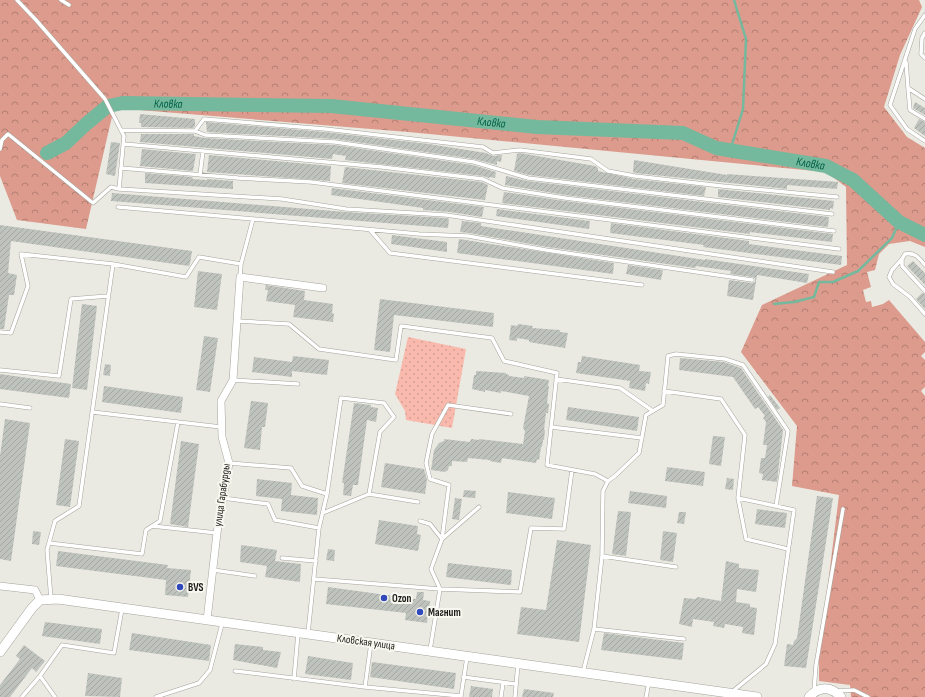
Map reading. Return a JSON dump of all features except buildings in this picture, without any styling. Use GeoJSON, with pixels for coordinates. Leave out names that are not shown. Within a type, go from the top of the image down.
{"type":"FeatureCollection","features":[{"type":"Feature","properties":{"kind":"street"},"geometry":{"type":"LineString","coordinates":[[240,277],[323,288]]}},
{"type":"Feature","properties":{"kind":"street","name":"улица Гарабурды"},"geometry":{"type":"LineString","coordinates":[[208,620],[217,533],[229,463],[222,437],[221,401],[233,380],[240,277]]}},
{"type":"Feature","properties":{"kind":"street"},"geometry":{"type":"LineString","coordinates":[[0,586],[35,590],[40,600],[32,608],[0,652]]}},
{"type":"Feature","properties":{"kind":"street","name":"Кловская улица"},"geometry":{"type":"LineString","coordinates":[[40,600],[58,599],[757,697]]}},
{"type":"Feature","properties":{"kind":"street"},"geometry":{"type":"LineString","coordinates":[[812,694],[821,689],[828,688],[838,694]]}},
{"type":"Feature","properties":{"kind":"lane"},"geometry":{"type":"LineString","coordinates":[[17,0],[105,99],[124,136],[119,189]]}},
{"type":"Feature","properties":{"kind":"lane"},"geometry":{"type":"LineString","coordinates":[[61,0],[69,5]]}},
{"type":"Feature","properties":{"kind":"lane"},"geometry":{"type":"LineString","coordinates":[[925,15],[916,29],[890,105],[907,129],[925,141]]}},
{"type":"Feature","properties":{"kind":"lane"},"geometry":{"type":"LineString","coordinates":[[925,33],[922,38],[921,54],[925,58]]}},
{"type":"Feature","properties":{"kind":"lane"},"geometry":{"type":"LineString","coordinates":[[906,59],[910,110],[925,120]]}},
{"type":"Feature","properties":{"kind":"lane"},"geometry":{"type":"LineString","coordinates":[[908,88],[925,99]]}},
{"type":"Feature","properties":{"kind":"lane"},"geometry":{"type":"LineString","coordinates":[[194,131],[204,119],[325,129],[484,147],[493,153],[520,150],[591,159],[608,171],[635,176],[837,197]]}},
{"type":"Feature","properties":{"kind":"lane"},"geometry":{"type":"LineString","coordinates":[[121,129],[194,131],[205,135],[335,142],[474,162],[528,178],[832,214]]}},
{"type":"Feature","properties":{"kind":"lane"},"geometry":{"type":"LineString","coordinates":[[0,149],[2,140],[8,134],[93,203],[111,187],[119,189],[282,199],[346,209],[446,215],[833,272]]}},
{"type":"Feature","properties":{"kind":"lane"},"geometry":{"type":"LineString","coordinates":[[124,144],[382,167],[483,179],[502,188],[565,198],[834,231]]}},
{"type":"Feature","properties":{"kind":"lane"},"geometry":{"type":"LineString","coordinates":[[200,175],[203,151]]}},
{"type":"Feature","properties":{"kind":"lane"},"geometry":{"type":"LineString","coordinates":[[121,168],[311,182],[839,249]]}},
{"type":"Feature","properties":{"kind":"lane"},"geometry":{"type":"LineString","coordinates":[[118,207],[370,230],[468,236],[553,251],[752,280]]}},
{"type":"Feature","properties":{"kind":"lane"},"geometry":{"type":"LineString","coordinates":[[240,277],[241,264],[253,219]]}},
{"type":"Feature","properties":{"kind":"lane"},"geometry":{"type":"LineString","coordinates":[[370,230],[390,253],[642,285]]}},
{"type":"Feature","properties":{"kind":"lane"},"geometry":{"type":"LineString","coordinates":[[925,265],[916,255],[910,253],[905,254],[892,270],[889,277],[893,284],[910,297],[925,314]]}},
{"type":"Feature","properties":{"kind":"lane"},"geometry":{"type":"LineString","coordinates":[[0,332],[11,333],[28,286],[21,254],[113,264],[186,277],[200,257],[241,264]]}},
{"type":"Feature","properties":{"kind":"lane"},"geometry":{"type":"LineString","coordinates":[[902,259],[902,266],[925,291]]}},
{"type":"Feature","properties":{"kind":"lane"},"geometry":{"type":"LineString","coordinates":[[51,600],[47,550],[55,521],[79,506],[113,264]]}},
{"type":"Feature","properties":{"kind":"lane"},"geometry":{"type":"LineString","coordinates":[[0,370],[59,376],[71,299],[108,296]]}},
{"type":"Feature","properties":{"kind":"lane"},"geometry":{"type":"LineString","coordinates":[[237,321],[288,324],[319,349],[396,360],[401,326],[492,338],[504,361],[557,373],[547,465],[595,474],[608,481]]}},
{"type":"Feature","properties":{"kind":"lane"},"geometry":{"type":"LineString","coordinates":[[582,672],[594,629],[602,556],[603,491],[608,481],[639,453],[646,415],[663,405],[668,356],[676,354],[725,359],[743,365],[788,431],[776,506]]}},
{"type":"Feature","properties":{"kind":"lane"},"geometry":{"type":"LineString","coordinates":[[556,379],[620,388],[653,411]]}},
{"type":"Feature","properties":{"kind":"lane"},"geometry":{"type":"LineString","coordinates":[[233,380],[298,384]]}},
{"type":"Feature","properties":{"kind":"lane"},"geometry":{"type":"LineString","coordinates":[[664,391],[721,399],[745,435],[738,498],[746,539],[788,549]]}},
{"type":"Feature","properties":{"kind":"lane"},"geometry":{"type":"LineString","coordinates":[[308,634],[319,528],[328,494],[341,398],[384,402],[394,417],[380,432],[368,494]]}},
{"type":"Feature","properties":{"kind":"lane"},"geometry":{"type":"LineString","coordinates":[[0,404],[30,408]]}},
{"type":"Feature","properties":{"kind":"lane"},"geometry":{"type":"LineString","coordinates":[[430,651],[440,589],[431,570],[442,539],[449,485],[430,479],[426,463],[432,434],[448,405],[511,414]]}},
{"type":"Feature","properties":{"kind":"lane"},"geometry":{"type":"LineString","coordinates":[[92,412],[222,427]]}},
{"type":"Feature","properties":{"kind":"lane"},"geometry":{"type":"LineString","coordinates":[[49,542],[142,554],[146,530],[160,521],[178,422]]}},
{"type":"Feature","properties":{"kind":"lane"},"geometry":{"type":"LineString","coordinates":[[551,427],[642,438]]}},
{"type":"Feature","properties":{"kind":"lane"},"geometry":{"type":"LineString","coordinates":[[229,463],[291,468],[302,486],[328,494]]}},
{"type":"Feature","properties":{"kind":"lane"},"geometry":{"type":"LineString","coordinates":[[314,579],[440,589],[520,592],[531,528],[564,529],[572,470]]}},
{"type":"Feature","properties":{"kind":"lane"},"geometry":{"type":"LineString","coordinates":[[323,513],[368,494],[418,502]]}},
{"type":"Feature","properties":{"kind":"lane"},"geometry":{"type":"LineString","coordinates":[[223,498],[268,504],[275,520],[319,528]]}},
{"type":"Feature","properties":{"kind":"lane"},"geometry":{"type":"LineString","coordinates":[[730,693],[766,664],[775,644],[794,510],[738,498]]}},
{"type":"Feature","properties":{"kind":"lane"},"geometry":{"type":"LineString","coordinates":[[442,539],[479,507]]}},
{"type":"Feature","properties":{"kind":"lane"},"geometry":{"type":"LineString","coordinates":[[812,694],[843,509]]}},
{"type":"Feature","properties":{"kind":"lane"},"geometry":{"type":"LineString","coordinates":[[420,521],[430,524],[442,539]]}},
{"type":"Feature","properties":{"kind":"lane"},"geometry":{"type":"LineString","coordinates":[[152,526],[217,533]]}},
{"type":"Feature","properties":{"kind":"lane"},"geometry":{"type":"LineString","coordinates":[[602,556],[676,567]]}},
{"type":"Feature","properties":{"kind":"lane"},"geometry":{"type":"LineString","coordinates":[[282,558],[316,561]]}},
{"type":"Feature","properties":{"kind":"lane"},"geometry":{"type":"LineString","coordinates":[[213,570],[255,576]]}},
{"type":"Feature","properties":{"kind":"lane"},"geometry":{"type":"LineString","coordinates":[[22,697],[40,676],[62,645],[114,653],[122,608]]}},
{"type":"Feature","properties":{"kind":"lane"},"geometry":{"type":"LineString","coordinates":[[156,697],[199,683],[210,670],[222,623]]}},
{"type":"Feature","properties":{"kind":"lane"},"geometry":{"type":"LineString","coordinates":[[594,629],[684,638]]}},
{"type":"Feature","properties":{"kind":"lane"},"geometry":{"type":"LineString","coordinates":[[294,678],[298,633]]}},
{"type":"Feature","properties":{"kind":"lane"},"geometry":{"type":"LineString","coordinates":[[365,687],[371,643]]}},
{"type":"Feature","properties":{"kind":"lane"},"geometry":{"type":"LineString","coordinates":[[235,671],[365,687],[461,696],[467,656]]}},
{"type":"Feature","properties":{"kind":"lane"},"geometry":{"type":"LineString","coordinates":[[515,697],[518,663]]}},
{"type":"Feature","properties":{"kind":"lane"},"geometry":{"type":"LineString","coordinates":[[40,676],[55,697]]}},
{"type":"Feature","properties":{"kind":"lane"},"geometry":{"type":"LineString","coordinates":[[463,677],[515,684]]}},
{"type":"Feature","properties":{"kind":"lane"},"geometry":{"type":"LineString","coordinates":[[646,697],[649,682]]}},
{"type":"Feature","properties":{"kind":"lane"},"geometry":{"type":"LineString","coordinates":[[501,697],[503,683]]}},
{"type":"Feature","properties":{"kind":"lane"},"geometry":{"type":"LineString","coordinates":[[838,694],[854,690],[868,697]]}},
{"type":"Feature","properties":{"kind":"shaded area"},"geometry":{"type":"Polygon","coordinates":[[[408,337],[466,349],[452,428],[406,420],[405,411],[395,394],[408,337]]]}},
{"type":"Feature","properties":{"kind":"green space"},"geometry":{"type":"Polygon","coordinates":[[[0,0],[919,0],[922,7],[900,55],[884,107],[907,137],[925,148],[925,247],[910,241],[889,244],[879,254],[875,270],[867,272],[871,287],[863,290],[866,302],[871,301],[872,307],[883,304],[889,300],[925,342],[925,352],[921,356],[925,360],[925,387],[921,391],[925,396],[925,697],[851,697],[850,685],[819,681],[819,657],[839,495],[792,486],[797,426],[741,352],[762,305],[847,265],[846,187],[826,172],[408,132],[114,108],[86,229],[17,220],[0,176],[0,0]]]}},
{"type":"Feature","properties":{"kind":"waterway"},"geometry":{"type":"LineString","coordinates":[[730,151],[743,109],[746,39],[734,0]]}},
{"type":"Feature","properties":{"kind":"waterway","name":"Кловка"},"geometry":{"type":"LineString","coordinates":[[47,153],[66,143],[108,106],[123,103],[331,106],[537,127],[683,133],[716,148],[826,166],[853,180],[899,222],[925,235]]}},
{"type":"Feature","properties":{"kind":"waterway"},"geometry":{"type":"LineString","coordinates":[[774,304],[794,302],[814,297],[819,282],[833,282],[858,271],[892,238],[899,222]]}},
{"type":"Feature","properties":{"kind":"place","name":"BVS"},"geometry":{"type":"Point","coordinates":[180,587]}},
{"type":"Feature","properties":{"kind":"place","name":"Ozon"},"geometry":{"type":"Point","coordinates":[384,598]}},
{"type":"Feature","properties":{"kind":"place","name":"Магнит"},"geometry":{"type":"Point","coordinates":[420,612]}}]}
